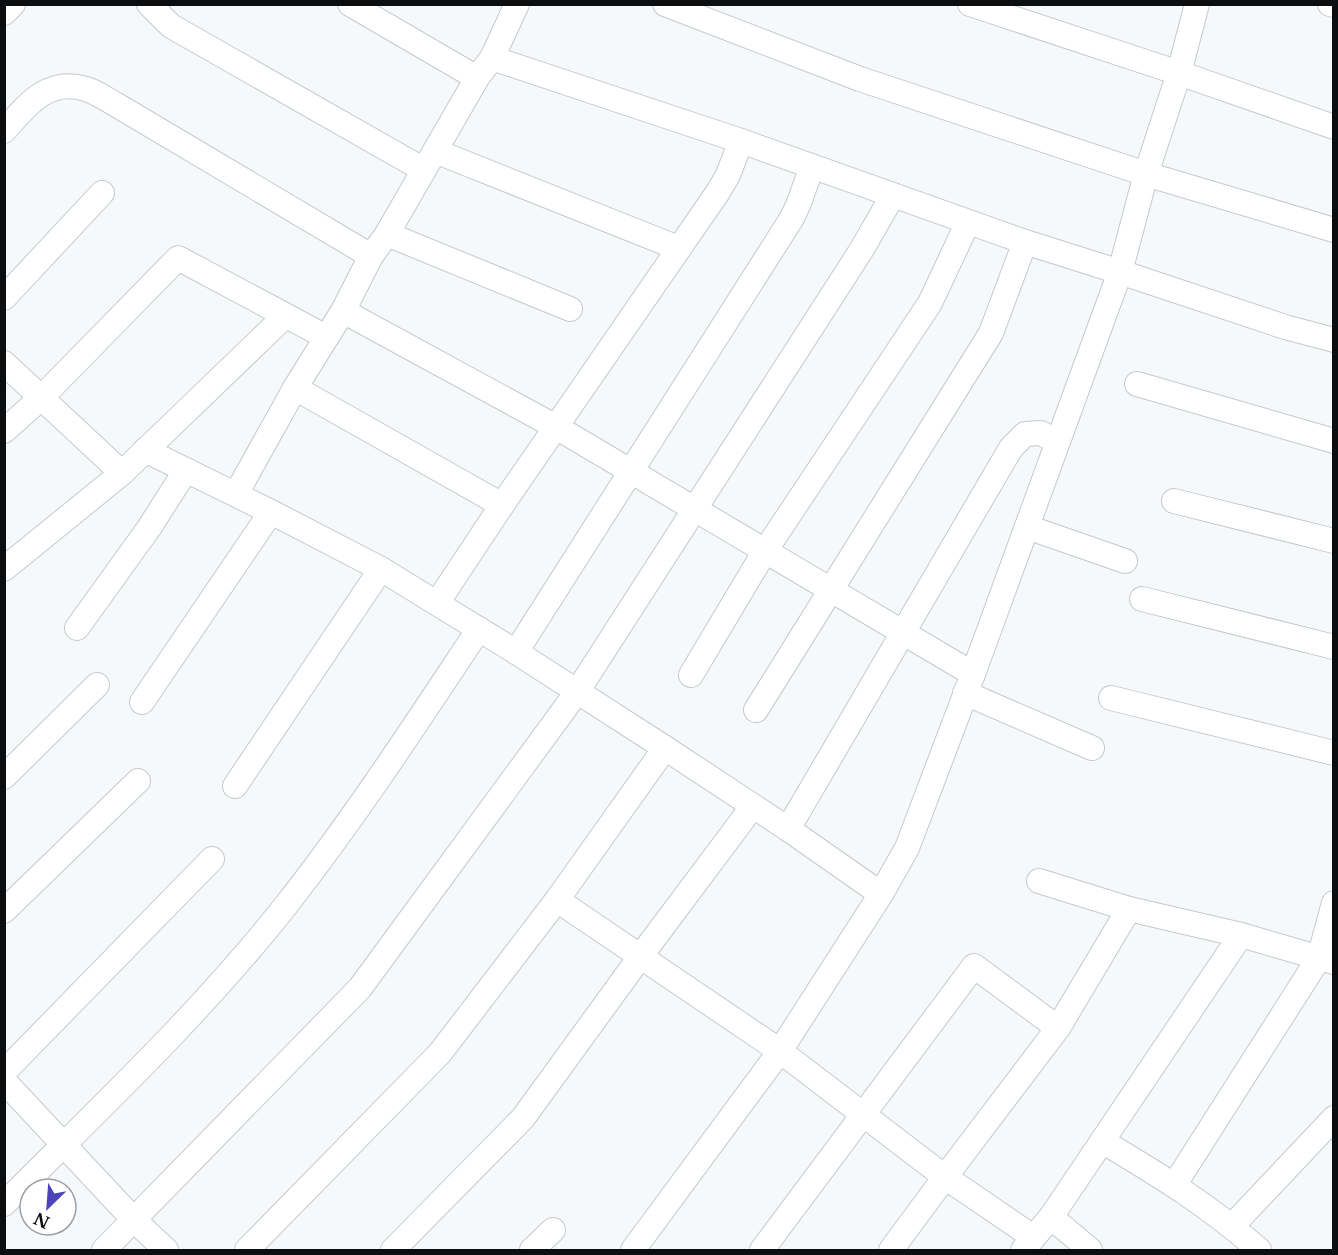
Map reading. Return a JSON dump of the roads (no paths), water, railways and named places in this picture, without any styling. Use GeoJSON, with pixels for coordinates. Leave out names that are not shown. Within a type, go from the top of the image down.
{"type":"FeatureCollection","features":[{"type":"Feature","properties":{"kind":"street"},"geometry":{"type":"LineString","coordinates":[[4,12],[13,4]]}},
{"type":"Feature","properties":{"kind":"street"},"geometry":{"type":"LineString","coordinates":[[149,4],[171,26],[429,160],[678,248]]}},
{"type":"Feature","properties":{"kind":"street"},"geometry":{"type":"LineString","coordinates":[[350,4],[477,78]]}},
{"type":"Feature","properties":{"kind":"street"},"geometry":{"type":"LineString","coordinates":[[236,494],[295,388],[343,311],[371,256],[387,234],[477,78],[492,58],[517,4]]}},
{"type":"Feature","properties":{"kind":"street"},"geometry":{"type":"LineString","coordinates":[[665,4],[860,80],[1146,174],[1334,230]]}},
{"type":"Feature","properties":{"kind":"street"},"geometry":{"type":"LineString","coordinates":[[970,4],[1334,127]]}},
{"type":"Feature","properties":{"kind":"street"},"geometry":{"type":"LineString","coordinates":[[633,1251],[780,1051],[881,894],[907,848],[1120,272],[1146,174],[1179,73],[1197,4]]}},
{"type":"Feature","properties":{"kind":"street"},"geometry":{"type":"LineString","coordinates":[[492,58],[741,141],[1025,242],[1285,327],[1334,340]]}},
{"type":"Feature","properties":{"kind":"street"},"geometry":{"type":"LineString","coordinates":[[4,131],[27,105],[45,92],[65,85],[87,89],[371,256]]}},
{"type":"Feature","properties":{"kind":"street"},"geometry":{"type":"LineString","coordinates":[[437,603],[718,192],[728,175],[741,141]]}},
{"type":"Feature","properties":{"kind":"street"},"geometry":{"type":"LineString","coordinates":[[516,652],[792,218],[812,166]]}},
{"type":"Feature","properties":{"kind":"street"},"geometry":{"type":"LineString","coordinates":[[4,298],[102,193]]}},
{"type":"Feature","properties":{"kind":"street"},"geometry":{"type":"LineString","coordinates":[[105,1251],[360,988],[577,692],[862,249],[893,195]]}},
{"type":"Feature","properties":{"kind":"street"},"geometry":{"type":"LineString","coordinates":[[691,675],[765,551],[930,303],[968,222]]}},
{"type":"Feature","properties":{"kind":"street"},"geometry":{"type":"LineString","coordinates":[[387,234],[570,309]]}},
{"type":"Feature","properties":{"kind":"street"},"geometry":{"type":"LineString","coordinates":[[756,710],[991,333],[1025,242]]}},
{"type":"Feature","properties":{"kind":"street"},"geometry":{"type":"LineString","coordinates":[[4,431],[42,397],[178,258],[326,337]]}},
{"type":"Feature","properties":{"kind":"street"},"geometry":{"type":"LineString","coordinates":[[343,311],[556,428],[695,509],[903,632],[969,683],[1092,748]]}},
{"type":"Feature","properties":{"kind":"street"},"geometry":{"type":"LineString","coordinates":[[4,569],[122,473],[285,316]]}},
{"type":"Feature","properties":{"kind":"street"},"geometry":{"type":"LineString","coordinates":[[4,363],[122,473]]}},
{"type":"Feature","properties":{"kind":"street"},"geometry":{"type":"LineString","coordinates":[[1137,384],[1334,441]]}},
{"type":"Feature","properties":{"kind":"street"},"geometry":{"type":"LineString","coordinates":[[295,388],[502,505]]}},
{"type":"Feature","properties":{"kind":"street"},"geometry":{"type":"LineString","coordinates":[[788,829],[1011,448],[1025,434],[1041,433],[1057,442]]}},
{"type":"Feature","properties":{"kind":"street"},"geometry":{"type":"LineString","coordinates":[[145,450],[381,569],[666,748],[881,894]]}},
{"type":"Feature","properties":{"kind":"street"},"geometry":{"type":"LineString","coordinates":[[77,628],[186,470]]}},
{"type":"Feature","properties":{"kind":"street"},"geometry":{"type":"LineString","coordinates":[[1174,501],[1334,541]]}},
{"type":"Feature","properties":{"kind":"street"},"geometry":{"type":"LineString","coordinates":[[142,702],[271,512]]}},
{"type":"Feature","properties":{"kind":"street"},"geometry":{"type":"LineString","coordinates":[[1026,527],[1125,561]]}},
{"type":"Feature","properties":{"kind":"street"},"geometry":{"type":"LineString","coordinates":[[236,786],[381,569]]}},
{"type":"Feature","properties":{"kind":"street"},"geometry":{"type":"LineString","coordinates":[[1142,599],[1334,647]]}},
{"type":"Feature","properties":{"kind":"street"},"geometry":{"type":"LineString","coordinates":[[4,1204],[200,1006],[287,904],[393,759],[479,629]]}},
{"type":"Feature","properties":{"kind":"street"},"geometry":{"type":"LineString","coordinates":[[4,777],[97,685]]}},
{"type":"Feature","properties":{"kind":"street"},"geometry":{"type":"LineString","coordinates":[[1110,698],[1334,753]]}},
{"type":"Feature","properties":{"kind":"street"},"geometry":{"type":"LineString","coordinates":[[247,1251],[440,1053],[557,900],[666,748]]}},
{"type":"Feature","properties":{"kind":"street"},"geometry":{"type":"LineString","coordinates":[[4,911],[138,781]]}},
{"type":"Feature","properties":{"kind":"street"},"geometry":{"type":"LineString","coordinates":[[393,1251],[523,1118],[753,806]]}},
{"type":"Feature","properties":{"kind":"street"},"geometry":{"type":"LineString","coordinates":[[4,1072],[212,859]]}},
{"type":"Feature","properties":{"kind":"street"},"geometry":{"type":"LineString","coordinates":[[1039,881],[1129,909],[1241,935],[1326,960]]}},
{"type":"Feature","properties":{"kind":"street"},"geometry":{"type":"LineString","coordinates":[[557,900],[780,1051],[863,1113],[1028,1244],[1051,1216],[1241,935]]}},
{"type":"Feature","properties":{"kind":"street"},"geometry":{"type":"LineString","coordinates":[[1176,1184],[1326,960],[1334,903]]}},
{"type":"Feature","properties":{"kind":"street"},"geometry":{"type":"LineString","coordinates":[[891,1251],[1058,1028],[1129,909]]}},
{"type":"Feature","properties":{"kind":"street"},"geometry":{"type":"LineString","coordinates":[[762,1251],[974,966],[1058,1028]]}},
{"type":"Feature","properties":{"kind":"street"},"geometry":{"type":"LineString","coordinates":[[4,1081],[166,1251]]}},
{"type":"Feature","properties":{"kind":"street"},"geometry":{"type":"LineString","coordinates":[[1232,1226],[1334,1118]]}},
{"type":"Feature","properties":{"kind":"street"},"geometry":{"type":"LineString","coordinates":[[1102,1141],[1176,1184],[1232,1226],[1259,1251]]}},
{"type":"Feature","properties":{"kind":"street"},"geometry":{"type":"LineString","coordinates":[[1051,1216],[1090,1251]]}},
{"type":"Feature","properties":{"kind":"street"},"geometry":{"type":"LineString","coordinates":[[532,1251],[553,1230]]}}]}
